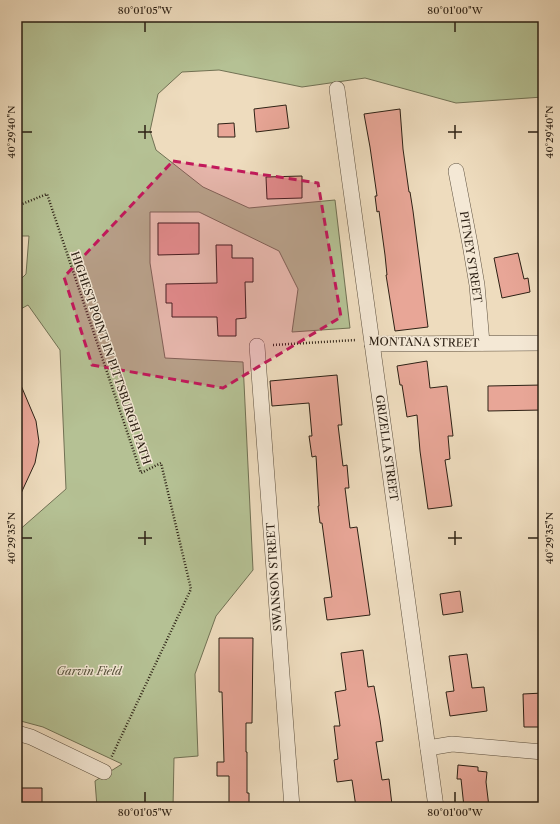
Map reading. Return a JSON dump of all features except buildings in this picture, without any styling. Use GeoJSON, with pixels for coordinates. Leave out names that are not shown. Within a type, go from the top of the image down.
{"type":"FeatureCollection","features":[{"type":"Feature","properties":{"kind":"street","name":"GRIZELLA STREET"},"geometry":{"type":"LineString","coordinates":[[337,88],[436,807]]}},
{"type":"Feature","properties":{"kind":"street","name":"PITNEY STREET"},"geometry":{"type":"LineString","coordinates":[[456,171],[477,285],[482,343]]}},
{"type":"Feature","properties":{"kind":"street","name":"MONTANA STREET"},"geometry":{"type":"LineString","coordinates":[[372,344],[543,343]]}},
{"type":"Feature","properties":{"kind":"street","name":"SWANSON STREET"},"geometry":{"type":"LineString","coordinates":[[257,346],[292,807]]}},
{"type":"Feature","properties":{"kind":"street"},"geometry":{"type":"LineString","coordinates":[[17,733],[31,737],[104,772]]}},
{"type":"Feature","properties":{"kind":"street"},"geometry":{"type":"LineString","coordinates":[[428,748],[452,744],[543,752]]}},
{"type":"Feature","properties":{"kind":"path","name":"HIGHEST POINT IN PITTSBURGH PATH"},"geometry":{"type":"LineString","coordinates":[[17,206],[47,194],[141,473],[161,463],[191,589],[104,772]]}},
{"type":"Feature","properties":{"kind":"path","name":"MONTANA STREET"},"geometry":{"type":"LineString","coordinates":[[257,346],[354,339],[372,344]]}},
{"type":"Feature","properties":{"kind":"highlighted area"},"geometry":{"type":"Polygon","coordinates":[[[173,161],[318,183],[341,317],[223,388],[92,365],[64,277],[173,161]]]}},
{"type":"Feature","properties":{"kind":"green space","name":"Garvin Field"},"geometry":{"type":"Polygon","coordinates":[[[17,17],[543,17],[543,97],[456,103],[365,78],[302,87],[219,70],[182,72],[158,94],[150,131],[156,150],[203,187],[249,208],[335,200],[350,328],[292,332],[298,289],[279,251],[199,212],[150,212],[150,263],[165,358],[243,362],[253,570],[216,616],[195,674],[198,756],[174,758],[173,807],[97,807],[95,781],[122,764],[43,727],[17,720],[17,532],[66,489],[60,350],[28,305],[17,311],[17,283],[26,274],[29,236],[17,236],[17,17]]]}}]}
